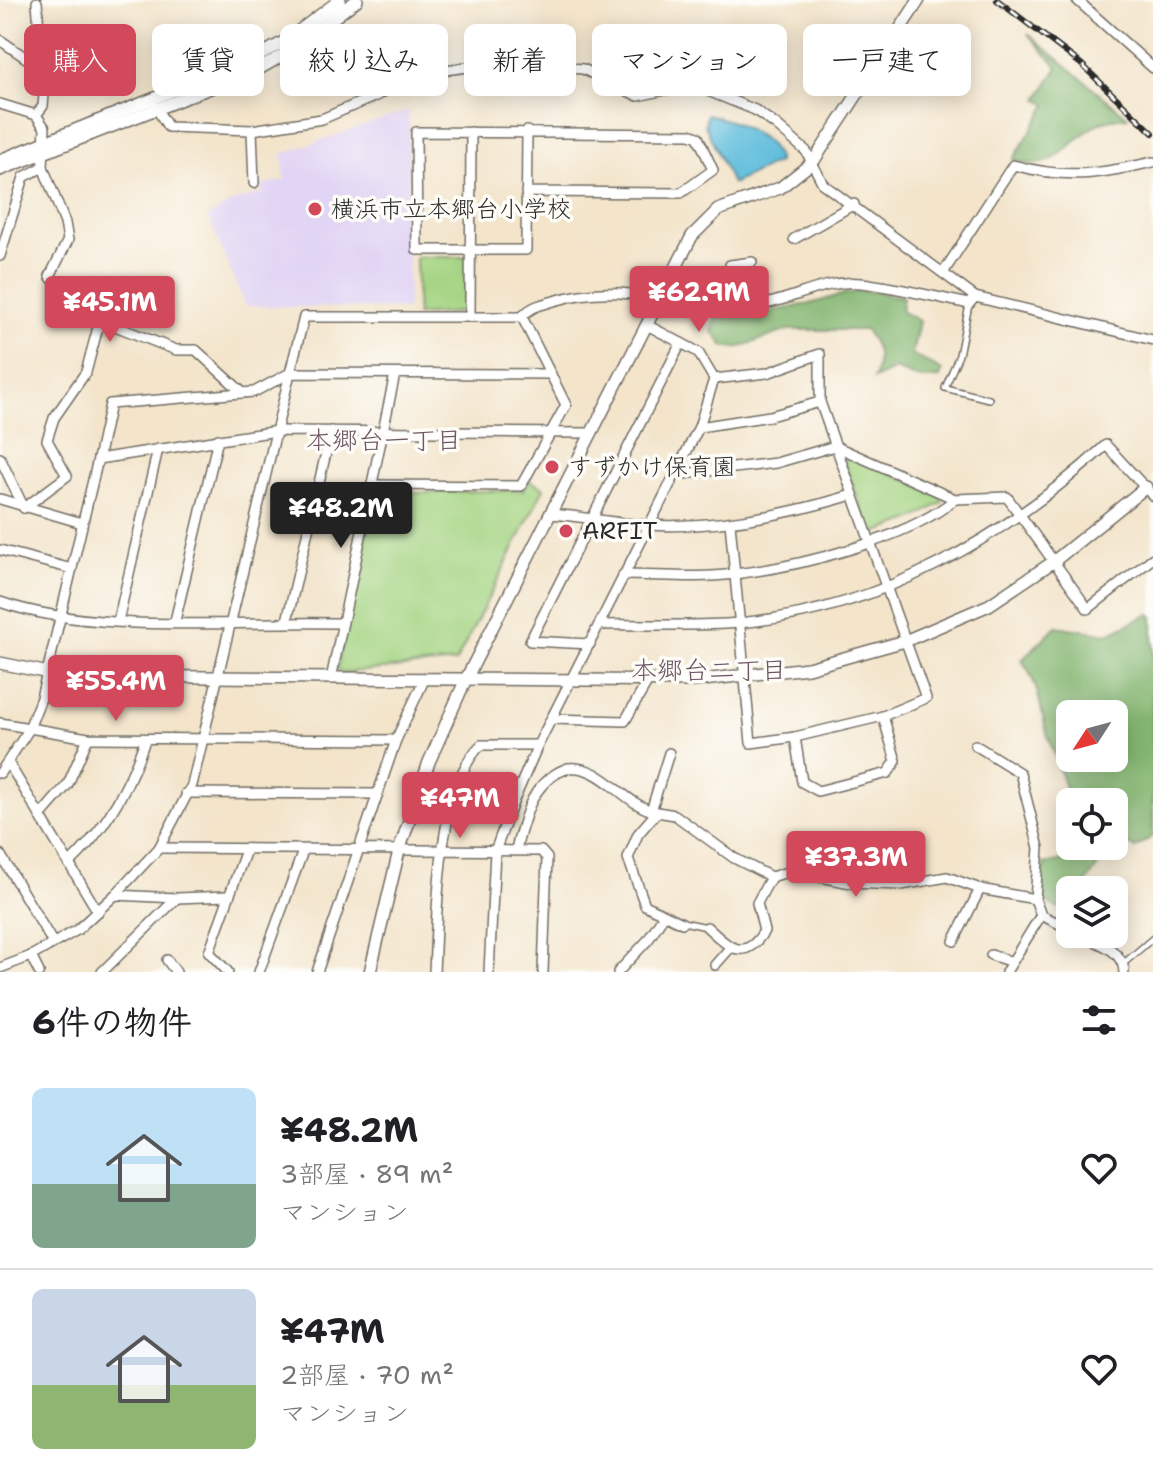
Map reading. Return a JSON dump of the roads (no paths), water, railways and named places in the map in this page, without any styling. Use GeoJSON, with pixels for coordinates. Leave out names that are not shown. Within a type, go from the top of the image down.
{"type":"FeatureCollection","features":[{"type":"Feature","properties":{"kind":"street"},"geometry":{"type":"LineString","coordinates":[[264,52],[340,0]]}},
{"type":"Feature","properties":{"kind":"street"},"geometry":{"type":"LineString","coordinates":[[0,160],[155,106],[221,87],[281,57],[357,0]]}},
{"type":"Feature","properties":{"kind":"street"},"geometry":{"type":"LineString","coordinates":[[370,972],[399,851],[429,762],[466,679],[660,298],[702,223],[734,202],[780,188],[813,162],[919,0]]}},
{"type":"Feature","properties":{"kind":"street"},"geometry":{"type":"LineString","coordinates":[[1077,0],[1153,68]]}},
{"type":"Feature","properties":{"kind":"street"},"geometry":{"type":"LineString","coordinates":[[37,2],[39,24]]}},
{"type":"Feature","properties":{"kind":"street"},"geometry":{"type":"LineString","coordinates":[[0,40],[24,57]]}},
{"type":"Feature","properties":{"kind":"street"},"geometry":{"type":"LineString","coordinates":[[155,106],[168,127],[252,130],[322,119],[378,95],[412,74],[456,67],[527,63],[583,69],[638,96],[683,86],[698,87],[767,119],[806,151],[823,184],[854,204],[943,273],[972,301]]}},
{"type":"Feature","properties":{"kind":"street"},"geometry":{"type":"LineString","coordinates":[[36,115],[43,106],[43,96]]}},
{"type":"Feature","properties":{"kind":"street"},"geometry":{"type":"LineString","coordinates":[[155,106],[168,96]]}},
{"type":"Feature","properties":{"kind":"street"},"geometry":{"type":"LineString","coordinates":[[0,104],[36,115],[45,128],[43,167],[65,223],[68,240],[50,276],[57,287],[91,301],[98,308],[100,320],[86,372],[54,418],[47,440],[67,476],[24,508]]}},
{"type":"Feature","properties":{"kind":"street"},"geometry":{"type":"LineString","coordinates":[[252,130],[254,183]]}},
{"type":"Feature","properties":{"kind":"street"},"geometry":{"type":"LineString","coordinates":[[526,192],[681,193],[713,170],[698,137],[690,134],[527,131],[416,132],[417,250],[526,250],[526,192],[527,131]]}},
{"type":"Feature","properties":{"kind":"street"},"geometry":{"type":"LineString","coordinates":[[470,317],[471,132]]}},
{"type":"Feature","properties":{"kind":"street"},"geometry":{"type":"LineString","coordinates":[[0,170],[44,146]]}},
{"type":"Feature","properties":{"kind":"street"},"geometry":{"type":"LineString","coordinates":[[943,273],[1013,165],[1064,176],[1094,174],[1153,162]]}},
{"type":"Feature","properties":{"kind":"street"},"geometry":{"type":"LineString","coordinates":[[0,256],[24,177],[43,167]]}},
{"type":"Feature","properties":{"kind":"street"},"geometry":{"type":"LineString","coordinates":[[794,239],[854,204]]}},
{"type":"Feature","properties":{"kind":"street"},"geometry":{"type":"LineString","coordinates":[[735,306],[730,265],[752,262]]}},
{"type":"Feature","properties":{"kind":"street"},"geometry":{"type":"LineString","coordinates":[[1,966],[31,956],[77,930],[98,912],[159,848],[192,785],[304,317],[522,317],[529,309],[579,293],[628,291],[660,298],[735,306],[761,305],[809,290],[859,282],[972,301],[1153,340]]}},
{"type":"Feature","properties":{"kind":"street"},"geometry":{"type":"LineString","coordinates":[[373,485],[521,486],[566,405],[522,317]]}},
{"type":"Feature","properties":{"kind":"street"},"geometry":{"type":"LineString","coordinates":[[100,320],[176,350],[196,350],[243,393]]}},
{"type":"Feature","properties":{"kind":"street"},"geometry":{"type":"LineString","coordinates":[[489,972],[495,851],[538,745],[699,427],[714,379],[698,352],[647,325]]}},
{"type":"Feature","properties":{"kind":"street"},"geometry":{"type":"LineString","coordinates":[[590,644],[530,641],[681,343]]}},
{"type":"Feature","properties":{"kind":"street"},"geometry":{"type":"LineString","coordinates":[[714,379],[767,373],[820,354],[820,402],[926,698],[883,716],[795,737],[751,743],[730,523]]}},
{"type":"Feature","properties":{"kind":"street"},"geometry":{"type":"LineString","coordinates":[[0,773],[9,764],[28,731],[49,673],[110,404],[254,392],[290,373],[551,374]]}},
{"type":"Feature","properties":{"kind":"street"},"geometry":{"type":"LineString","coordinates":[[331,679],[395,374]]}},
{"type":"Feature","properties":{"kind":"street"},"geometry":{"type":"LineString","coordinates":[[699,427],[770,416],[820,402]]}},
{"type":"Feature","properties":{"kind":"street"},"geometry":{"type":"LineString","coordinates":[[98,459],[277,431],[591,433]]}},
{"type":"Feature","properties":{"kind":"street"},"geometry":{"type":"LineString","coordinates":[[287,621],[331,431]]}},
{"type":"Feature","properties":{"kind":"street"},"geometry":{"type":"LineString","coordinates":[[175,621],[218,439]]}},
{"type":"Feature","properties":{"kind":"street"},"geometry":{"type":"LineString","coordinates":[[0,663],[49,673],[217,678],[648,681],[743,678],[808,668],[905,641],[989,605],[1149,491],[1106,445],[1021,516],[967,550],[885,587],[820,608],[739,623],[599,625]]}},
{"type":"Feature","properties":{"kind":"street"},"geometry":{"type":"LineString","coordinates":[[674,475],[763,465],[835,446],[955,499]]}},
{"type":"Feature","properties":{"kind":"street"},"geometry":{"type":"LineString","coordinates":[[118,621],[158,449]]}},
{"type":"Feature","properties":{"kind":"street"},"geometry":{"type":"LineString","coordinates":[[0,458],[24,508]]}},
{"type":"Feature","properties":{"kind":"street"},"geometry":{"type":"LineString","coordinates":[[550,514],[647,525],[730,523],[790,513],[852,495]]}},
{"type":"Feature","properties":{"kind":"street"},"geometry":{"type":"LineString","coordinates":[[623,575],[733,575],[812,559],[868,543],[955,499],[1007,497],[1088,609],[1153,558]]}},
{"type":"Feature","properties":{"kind":"street"},"geometry":{"type":"LineString","coordinates":[[0,499],[82,523]]}},
{"type":"Feature","properties":{"kind":"street"},"geometry":{"type":"LineString","coordinates":[[0,550],[72,569]]}},
{"type":"Feature","properties":{"kind":"street"},"geometry":{"type":"LineString","coordinates":[[0,602],[61,616],[118,621],[341,623]]}},
{"type":"Feature","properties":{"kind":"street"},"geometry":{"type":"LineString","coordinates":[[317,972],[396,740],[424,680]]}},
{"type":"Feature","properties":{"kind":"street"},"geometry":{"type":"LineString","coordinates":[[551,719],[625,721],[648,681]]}},
{"type":"Feature","properties":{"kind":"street"},"geometry":{"type":"LineString","coordinates":[[795,737],[802,782],[818,791],[888,773],[894,768],[883,716]]}},
{"type":"Feature","properties":{"kind":"street"},"geometry":{"type":"LineString","coordinates":[[0,723],[28,731],[88,738],[396,740]]}},
{"type":"Feature","properties":{"kind":"street"},"geometry":{"type":"LineString","coordinates":[[40,816],[68,784],[88,738]]}},
{"type":"Feature","properties":{"kind":"street"},"geometry":{"type":"LineString","coordinates":[[69,864],[91,843],[110,817],[125,791],[145,740]]}},
{"type":"Feature","properties":{"kind":"street"},"geometry":{"type":"LineString","coordinates":[[434,972],[441,851],[457,792],[474,752],[481,745],[538,745]]}},
{"type":"Feature","properties":{"kind":"street"},"geometry":{"type":"LineString","coordinates":[[975,745],[1020,773],[1039,848],[1035,899],[1041,915],[1056,922]]}},
{"type":"Feature","properties":{"kind":"street"},"geometry":{"type":"LineString","coordinates":[[669,753],[654,811],[638,834],[628,858],[645,905],[682,923]]}},
{"type":"Feature","properties":{"kind":"street"},"geometry":{"type":"LineString","coordinates":[[9,764],[98,912]]}},
{"type":"Feature","properties":{"kind":"street"},"geometry":{"type":"LineString","coordinates":[[516,849],[534,794],[560,771],[568,768],[590,771],[654,811],[675,815],[734,858],[771,877],[791,871],[851,883],[901,885],[947,877],[980,889],[1035,899]]}},
{"type":"Feature","properties":{"kind":"street"},"geometry":{"type":"LineString","coordinates":[[186,793],[378,794]]}},
{"type":"Feature","properties":{"kind":"street"},"geometry":{"type":"LineString","coordinates":[[159,848],[541,851],[547,858],[543,972]]}},
{"type":"Feature","properties":{"kind":"street"},"geometry":{"type":"LineString","coordinates":[[228,972],[209,952],[246,850]]}},
{"type":"Feature","properties":{"kind":"street"},"geometry":{"type":"LineString","coordinates":[[259,972],[303,851]]}},
{"type":"Feature","properties":{"kind":"street"},"geometry":{"type":"LineString","coordinates":[[0,854],[53,943]]}},
{"type":"Feature","properties":{"kind":"street"},"geometry":{"type":"LineString","coordinates":[[707,927],[730,948],[748,948],[764,931],[757,903],[771,877]]}},
{"type":"Feature","properties":{"kind":"street"},"geometry":{"type":"LineString","coordinates":[[954,941],[980,889]]}},
{"type":"Feature","properties":{"kind":"street"},"geometry":{"type":"LineString","coordinates":[[115,895],[177,898],[228,896]]}},
{"type":"Feature","properties":{"kind":"street"},"geometry":{"type":"LineString","coordinates":[[102,972],[177,898]]}},
{"type":"Feature","properties":{"kind":"street"},"geometry":{"type":"LineString","coordinates":[[618,972],[639,951],[664,915]]}},
{"type":"Feature","properties":{"kind":"street"},"geometry":{"type":"LineString","coordinates":[[1006,972],[1041,915]]}},
{"type":"Feature","properties":{"kind":"street"},"geometry":{"type":"LineString","coordinates":[[715,965],[730,948]]}},
{"type":"Feature","properties":{"kind":"street"},"geometry":{"type":"LineString","coordinates":[[1109,948],[1124,968]]}},
{"type":"Feature","properties":{"kind":"street"},"geometry":{"type":"LineString","coordinates":[[991,955],[1012,962]]}},
{"type":"Feature","properties":{"kind":"street"},"geometry":{"type":"LineString","coordinates":[[31,956],[39,972]]}},
{"type":"Feature","properties":{"kind":"street"},"geometry":{"type":"LineString","coordinates":[[167,960],[176,972]]}},
{"type":"Feature","properties":{"kind":"lane"},"geometry":{"type":"LineString","coordinates":[[972,301],[959,355],[945,388],[989,399]]}},
{"type":"Feature","properties":{"kind":"lane"},"geometry":{"type":"LineString","coordinates":[[682,923],[695,922],[707,927]]}},
{"type":"Feature","properties":{"kind":"lane"},"geometry":{"type":"LineString","coordinates":[[1124,968],[1153,938]]}},
{"type":"Feature","properties":{"kind":"water"},"geometry":{"type":"Polygon","coordinates":[[[707,114],[750,130],[769,144],[778,162],[732,184],[705,125],[707,114]]]}},
{"type":"Feature","properties":{"kind":"railway"},"geometry":{"type":"LineString","coordinates":[[997,0],[1081,64],[1153,133]]}},
{"type":"Feature","properties":{"kind":"place","name":"横浜市立本郷台小学校"},"geometry":{"type":"Point","coordinates":[315,209]}},
{"type":"Feature","properties":{"kind":"place","name":"すずかけ保育園"},"geometry":{"type":"Point","coordinates":[552,467]}},
{"type":"Feature","properties":{"kind":"place","name":"ARFIT"},"geometry":{"type":"Point","coordinates":[566,531]}},
{"type":"Feature","properties":{"kind":"district","name":"本郷台一丁目"},"geometry":{"type":"Point","coordinates":[384,439]}},
{"type":"Feature","properties":{"kind":"district","name":"本郷台二丁目"},"geometry":{"type":"Point","coordinates":[709,669]}}]}
